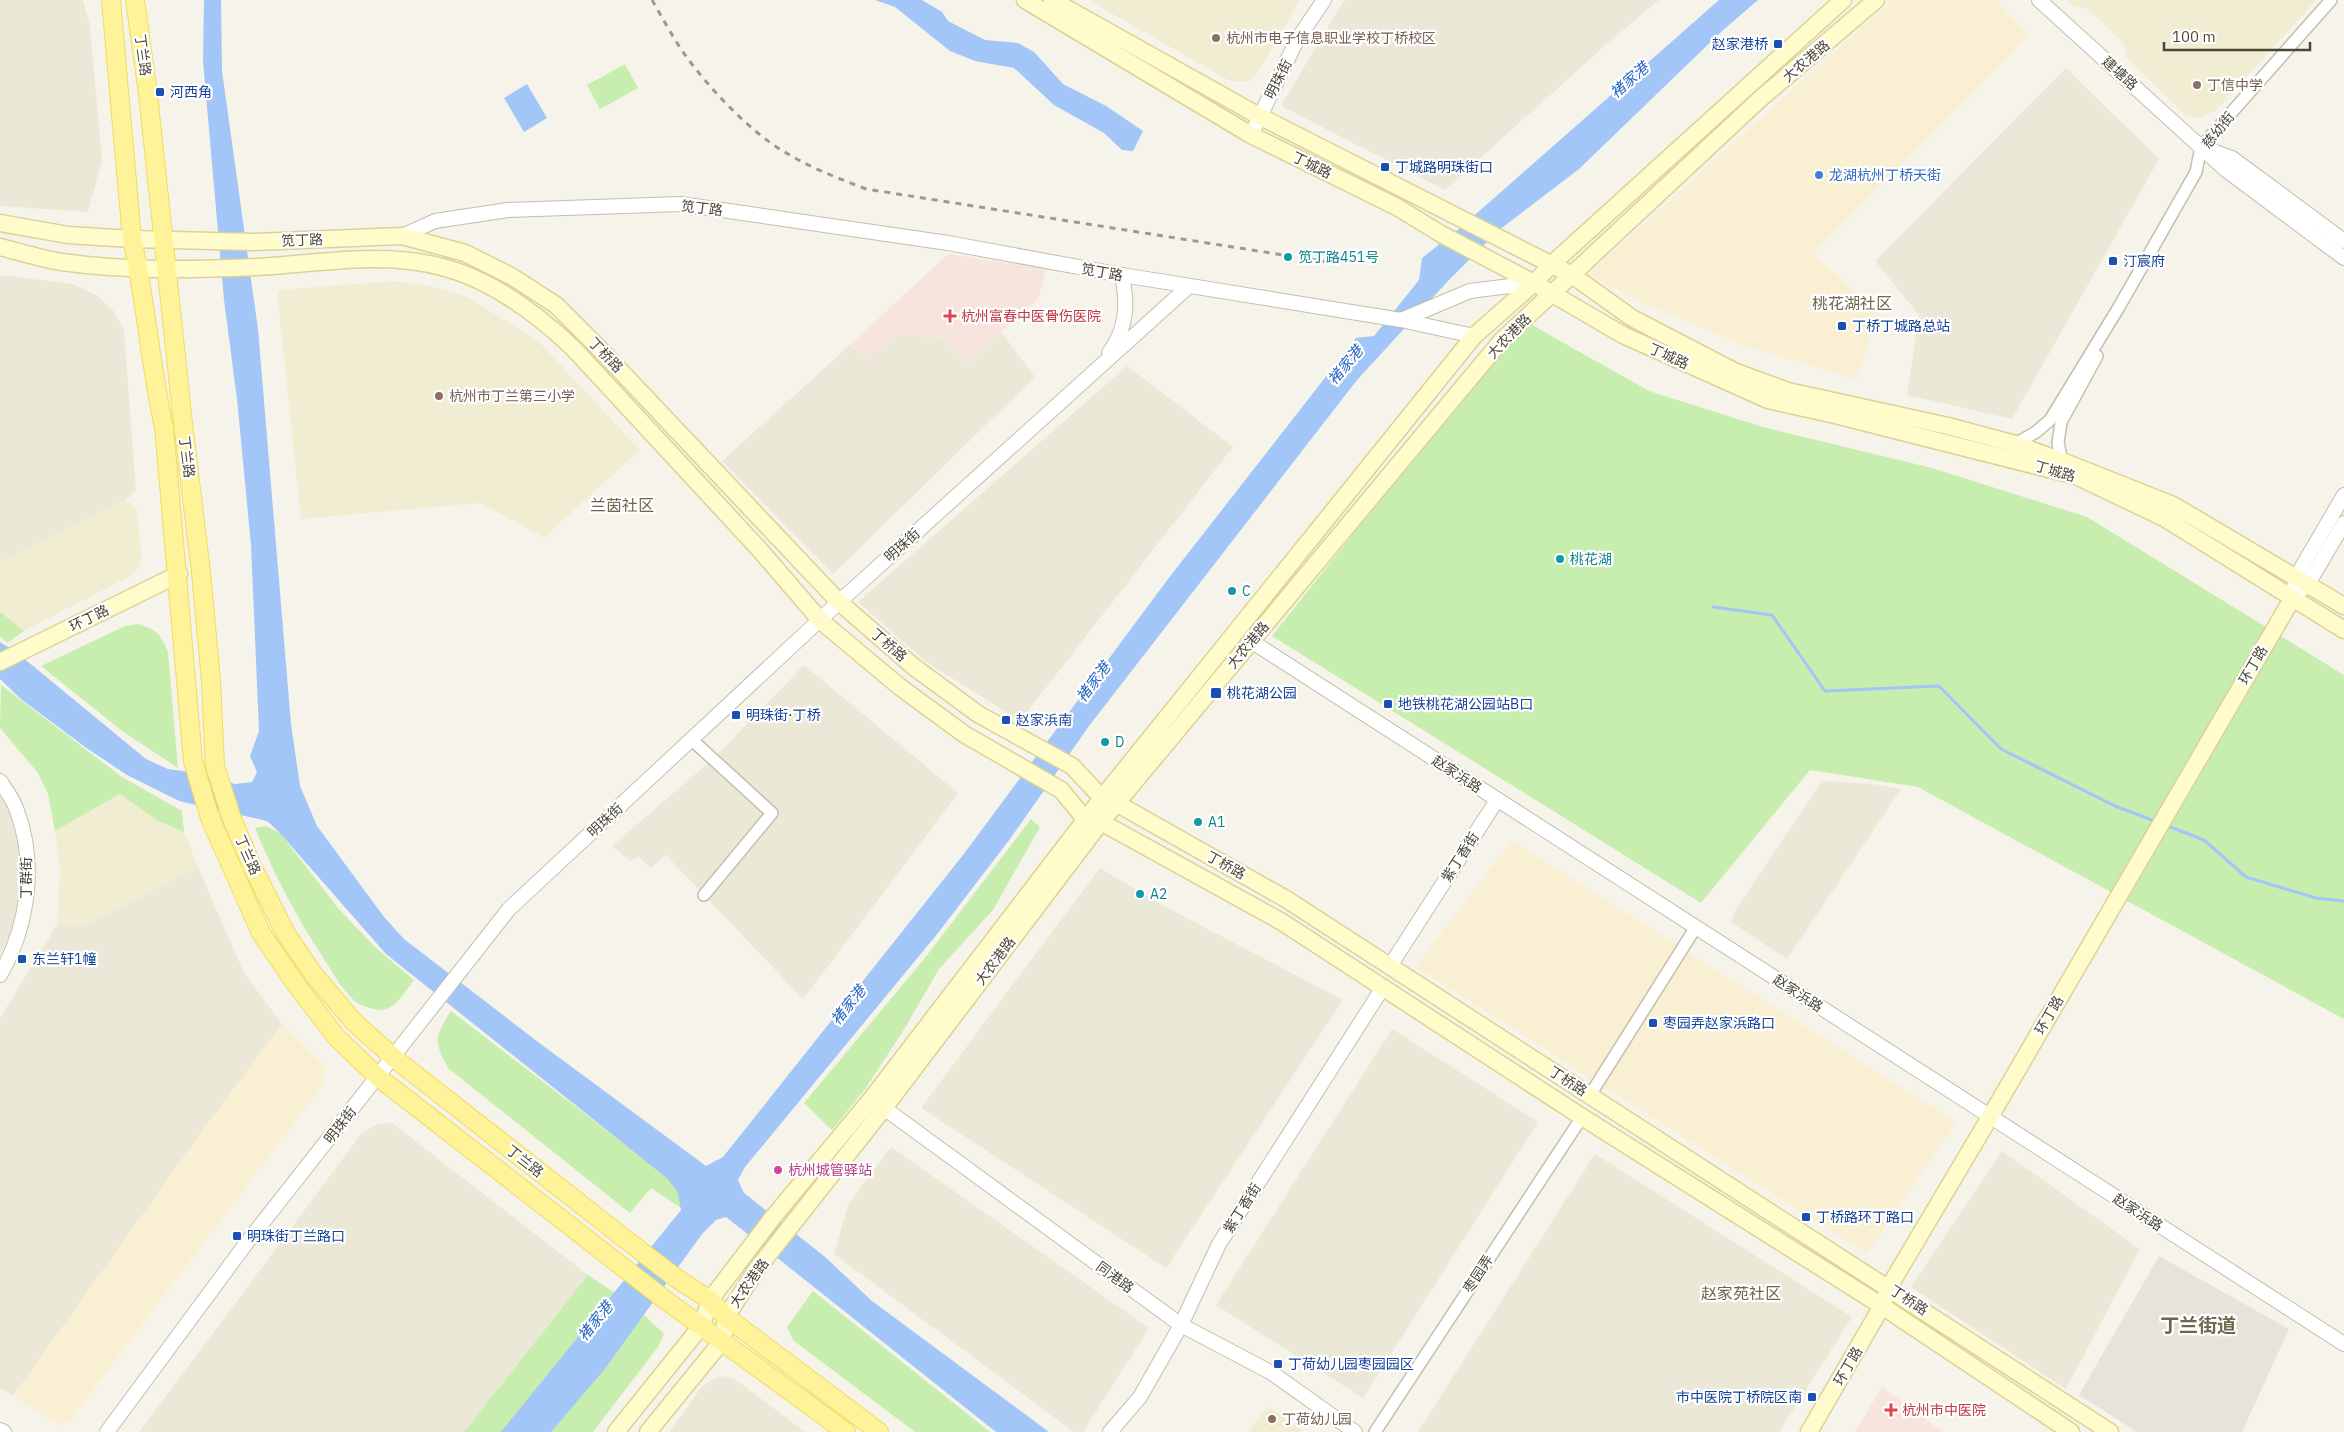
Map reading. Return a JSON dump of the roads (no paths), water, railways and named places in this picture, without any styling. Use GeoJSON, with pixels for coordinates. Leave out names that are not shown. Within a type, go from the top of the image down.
{"type":"FeatureCollection","features":[{"type":"Feature","properties":{"kind":"main road","name":"丁兰路"},"geometry":{"type":"LineString","coordinates":[[111,0],[132,240],[139,269],[155,385],[164,427],[193,761],[210,818],[261,932],[294,983],[337,1038],[378,1077],[664,1299],[723,1340],[846,1432]]}},
{"type":"Feature","properties":{"kind":"main road","name":"丁兰路"},"geometry":{"type":"LineString","coordinates":[[135,0],[168,269],[183,423],[202,572],[211,681],[215,766],[232,819],[252,866],[286,934],[314,975],[353,1020],[394,1058],[676,1278],[710,1300],[726,1317],[878,1432]]}},
{"type":"Feature","properties":{"kind":"main road","name":"丁城路"},"geometry":{"type":"LineString","coordinates":[[1025,0],[1251,135],[1397,207],[1441,234],[1623,335],[1768,400],[2076,476],[2164,518],[2344,630]]}},
{"type":"Feature","properties":{"kind":"main road","name":"丁城路"},"geometry":{"type":"LineString","coordinates":[[1052,0],[1259,116],[1552,264],[1572,275],[1632,318],[1736,372],[1788,390],[1948,426],[2015,444],[2062,461],[2173,505],[2344,606]]}},
{"type":"Feature","properties":{"kind":"main road","name":"大农港路"},"geometry":{"type":"LineString","coordinates":[[616,1432],[702,1325],[710,1300],[774,1216],[872,1098],[1109,801],[1474,336],[1534,284],[1552,264],[1843,0]]}},
{"type":"Feature","properties":{"kind":"main road","name":"大农港路"},"geometry":{"type":"LineString","coordinates":[[1109,801],[1251,641],[1502,340],[1760,99],[1876,0]]}},
{"type":"Feature","properties":{"kind":"main road","name":"笕丁路"},"geometry":{"type":"LineString","coordinates":[[0,223],[68,236],[132,240],[253,242],[402,236]]}},
{"type":"Feature","properties":{"kind":"main road","name":"丁桥路"},"geometry":{"type":"LineString","coordinates":[[402,236],[465,253],[511,276],[556,305],[694,447],[839,602],[914,667],[971,709],[1072,766],[1109,801],[1286,899],[2110,1432]]}},
{"type":"Feature","properties":{"kind":"main road","name":"笕丁路"},"geometry":{"type":"LineString","coordinates":[[0,246],[61,262],[139,269],[256,267],[363,259]]}},
{"type":"Feature","properties":{"kind":"main road","name":"丁桥路"},"geometry":{"type":"LineString","coordinates":[[363,259],[405,259],[448,268],[494,288],[540,317],[580,355],[758,549],[821,621],[900,688],[964,734],[1061,790],[1093,821],[1282,922],[1382,989],[1882,1306],[2071,1432]]}},
{"type":"Feature","properties":{"kind":"main road","name":"环丁路"},"geometry":{"type":"LineString","coordinates":[[0,662],[178,574]]}},
{"type":"Feature","properties":{"kind":"main road","name":"环丁路"},"geometry":{"type":"LineString","coordinates":[[1809,1432],[1882,1306],[1888,1287],[1990,1117],[2292,599]]}},
{"type":"Feature","properties":{"kind":"main road","name":"大农港路"},"geometry":{"type":"LineString","coordinates":[[723,1340],[726,1317],[757,1269],[884,1108],[1093,821]]}},
{"type":"Feature","properties":{"kind":"main road"},"geometry":{"type":"LineString","coordinates":[[648,1432],[723,1340]]}},
{"type":"Feature","properties":{"kind":"street","name":"明珠街"},"geometry":{"type":"LineString","coordinates":[[1251,135],[1298,40],[1324,0]]}},
{"type":"Feature","properties":{"kind":"street","name":"建塘路"},"geometry":{"type":"LineString","coordinates":[[2039,0],[2226,170],[2344,258]]}},
{"type":"Feature","properties":{"kind":"street","name":"慈幼街"},"geometry":{"type":"LineString","coordinates":[[2015,444],[2036,432],[2050,420],[2119,306],[2196,172],[2201,147],[2331,0]]}},
{"type":"Feature","properties":{"kind":"street","name":"建塘路"},"geometry":{"type":"LineString","coordinates":[[2201,147],[2232,158],[2344,242]]}},
{"type":"Feature","properties":{"kind":"street","name":"笕丁路"},"geometry":{"type":"LineString","coordinates":[[402,236],[435,221],[508,210],[682,204],[948,243],[1188,287],[1401,320],[1474,336]]}},
{"type":"Feature","properties":{"kind":"street"},"geometry":{"type":"LineString","coordinates":[[1096,371],[1114,346],[1124,324],[1127,298],[1122,275]]}},
{"type":"Feature","properties":{"kind":"street"},"geometry":{"type":"LineString","coordinates":[[1401,320],[1470,291],[1534,284]]}},
{"type":"Feature","properties":{"kind":"street","name":"明珠街"},"geometry":{"type":"LineString","coordinates":[[107,1432],[244,1245],[394,1058],[509,909],[821,621],[839,602],[1188,287]]}},
{"type":"Feature","properties":{"kind":"street","name":"慈幼街"},"geometry":{"type":"LineString","coordinates":[[2062,461],[2058,443],[2060,422],[2116,323],[2119,306]]}},
{"type":"Feature","properties":{"kind":"street","name":"环丁路"},"geometry":{"type":"LineString","coordinates":[[2292,599],[2344,495]]}},
{"type":"Feature","properties":{"kind":"street","name":"环丁路"},"geometry":{"type":"LineString","coordinates":[[2302,581],[2344,523]]}},
{"type":"Feature","properties":{"kind":"street","name":"赵家浜路"},"geometry":{"type":"LineString","coordinates":[[1251,641],[2344,1344]]}},
{"type":"Feature","properties":{"kind":"street"},"geometry":{"type":"LineString","coordinates":[[692,740],[772,813],[704,895]]}},
{"type":"Feature","properties":{"kind":"street","name":"丁群街"},"geometry":{"type":"LineString","coordinates":[[0,781],[17,810],[27,853],[27,903],[13,952],[0,975]]}},
{"type":"Feature","properties":{"kind":"street","name":"紫丁香街"},"geometry":{"type":"LineString","coordinates":[[1390,966],[1497,800]]}},
{"type":"Feature","properties":{"kind":"street"},"geometry":{"type":"LineString","coordinates":[[1590,1096],[1696,927]]}},
{"type":"Feature","properties":{"kind":"street","name":"紫丁香街"},"geometry":{"type":"LineString","coordinates":[[1110,1432],[1140,1397],[1181,1325],[1218,1244],[1382,989]]}},
{"type":"Feature","properties":{"kind":"street","name":"同港路"},"geometry":{"type":"LineString","coordinates":[[884,1108],[1181,1325],[1272,1373],[1356,1432]]}},
{"type":"Feature","properties":{"kind":"street","name":"枣园弄"},"geometry":{"type":"LineString","coordinates":[[1374,1432],[1582,1117]]}},
{"type":"Feature","properties":{"kind":"street"},"geometry":{"type":"LineString","coordinates":[[0,1430],[4,1432]]}},
{"type":"Feature","properties":{"kind":"water","name":"褚家港"},"geometry":{"type":"Polygon","coordinates":[[[204,0],[221,0],[222,71],[258,329],[291,724],[300,786],[317,826],[384,917],[404,939],[542,1045],[706,1166],[723,1157],[963,855],[1168,579],[1356,338],[1374,336],[1419,280],[1422,258],[1460,228],[1719,0],[1758,0],[1722,31],[1579,169],[1499,230],[1448,281],[1357,380],[1089,726],[1010,839],[938,933],[745,1167],[738,1180],[744,1193],[824,1256],[872,1301],[1049,1432],[996,1432],[726,1217],[716,1220],[702,1234],[604,1370],[551,1432],[501,1432],[681,1210],[678,1193],[668,1179],[386,954],[278,831],[267,821],[179,801],[127,775],[85,747],[21,699],[0,679],[0,642],[16,652],[146,759],[168,769],[204,774],[235,784],[252,782],[257,772],[250,756],[259,731],[251,545],[237,399],[224,300],[203,61],[204,0]]]}},
{"type":"Feature","properties":{"kind":"water"},"geometry":{"type":"Polygon","coordinates":[[[875,0],[922,0],[942,12],[948,21],[985,40],[1018,43],[1034,52],[1063,84],[1106,106],[1143,131],[1133,151],[1122,150],[1104,133],[1054,105],[1014,68],[975,61],[950,51],[895,7],[875,0]]]}},
{"type":"Feature","properties":{"kind":"water"},"geometry":{"type":"Polygon","coordinates":[[[527,84],[547,118],[524,132],[504,98],[527,84]]]}},
{"type":"Feature","properties":{"kind":"waterway"},"geometry":{"type":"LineString","coordinates":[[1713,607],[1772,615],[1825,691],[1939,686],[2001,749],[2115,806],[2157,822]]}},
{"type":"Feature","properties":{"kind":"waterway"},"geometry":{"type":"LineString","coordinates":[[2165,825],[2204,840],[2246,877],[2316,898],[2344,901]]}},
{"type":"Feature","properties":{"kind":"railway"},"geometry":{"type":"LineString","coordinates":[[652,0],[683,52],[716,93],[742,119],[770,142],[793,157],[855,185],[866,189],[1334,263]]}},
{"type":"Feature","properties":{"kind":"place","name":"杭州市电子信息职业学校丁桥校区"},"geometry":{"type":"Point","coordinates":[1216,38]}},
{"type":"Feature","properties":{"kind":"place","name":"赵家港桥"},"geometry":{"type":"Point","coordinates":[1778,44]}},
{"type":"Feature","properties":{"kind":"place","name":"丁信中学"},"geometry":{"type":"Point","coordinates":[2197,85]}},
{"type":"Feature","properties":{"kind":"place","name":"河西角"},"geometry":{"type":"Point","coordinates":[160,92]}},
{"type":"Feature","properties":{"kind":"place","name":"丁城路明珠街口"},"geometry":{"type":"Point","coordinates":[1385,167]}},
{"type":"Feature","properties":{"kind":"place","name":"龙湖杭州丁桥天街"},"geometry":{"type":"Point","coordinates":[1819,175]}},
{"type":"Feature","properties":{"kind":"place","name":"笕丁路451号"},"geometry":{"type":"Point","coordinates":[1288,257]}},
{"type":"Feature","properties":{"kind":"place","name":"汀宸府"},"geometry":{"type":"Point","coordinates":[2113,261]}},
{"type":"Feature","properties":{"kind":"place","name":"杭州富春中医骨伤医院"},"geometry":{"type":"Point","coordinates":[950,316]}},
{"type":"Feature","properties":{"kind":"place","name":"丁桥丁城路总站"},"geometry":{"type":"Point","coordinates":[1842,326]}},
{"type":"Feature","properties":{"kind":"place","name":"杭州市丁兰第三小学"},"geometry":{"type":"Point","coordinates":[439,396]}},
{"type":"Feature","properties":{"kind":"place","name":"桃花湖"},"geometry":{"type":"Point","coordinates":[1560,559]}},
{"type":"Feature","properties":{"kind":"place","name":"C"},"geometry":{"type":"Point","coordinates":[1232,591]}},
{"type":"Feature","properties":{"kind":"place","name":"桃花湖公园"},"geometry":{"type":"Point","coordinates":[1216,693]}},
{"type":"Feature","properties":{"kind":"place","name":"地铁桃花湖公园站B口"},"geometry":{"type":"Point","coordinates":[1388,704]}},
{"type":"Feature","properties":{"kind":"place","name":"明珠街·丁桥"},"geometry":{"type":"Point","coordinates":[736,715]}},
{"type":"Feature","properties":{"kind":"place","name":"赵家浜南"},"geometry":{"type":"Point","coordinates":[1006,720]}},
{"type":"Feature","properties":{"kind":"place","name":"D"},"geometry":{"type":"Point","coordinates":[1105,742]}},
{"type":"Feature","properties":{"kind":"place","name":"A1"},"geometry":{"type":"Point","coordinates":[1198,822]}},
{"type":"Feature","properties":{"kind":"place","name":"A2"},"geometry":{"type":"Point","coordinates":[1140,894]}},
{"type":"Feature","properties":{"kind":"place","name":"东兰轩1幢"},"geometry":{"type":"Point","coordinates":[22,959]}},
{"type":"Feature","properties":{"kind":"place","name":"枣园弄赵家浜路口"},"geometry":{"type":"Point","coordinates":[1653,1023]}},
{"type":"Feature","properties":{"kind":"place","name":"杭州城管驿站"},"geometry":{"type":"Point","coordinates":[778,1170]}},
{"type":"Feature","properties":{"kind":"place","name":"丁桥路环丁路口"},"geometry":{"type":"Point","coordinates":[1806,1217]}},
{"type":"Feature","properties":{"kind":"place","name":"明珠街丁兰路口"},"geometry":{"type":"Point","coordinates":[237,1236]}},
{"type":"Feature","properties":{"kind":"place","name":"丁荷幼儿园枣园园区"},"geometry":{"type":"Point","coordinates":[1278,1364]}},
{"type":"Feature","properties":{"kind":"place","name":"市中医院丁桥院区南"},"geometry":{"type":"Point","coordinates":[1812,1397]}},
{"type":"Feature","properties":{"kind":"place","name":"杭州市中医院"},"geometry":{"type":"Point","coordinates":[1891,1410]}},
{"type":"Feature","properties":{"kind":"place","name":"丁荷幼儿园"},"geometry":{"type":"Point","coordinates":[1272,1419]}},
{"type":"Feature","properties":{"kind":"district","name":"桃花湖社区"},"geometry":{"type":"Point","coordinates":[1852,303]}},
{"type":"Feature","properties":{"kind":"district","name":"兰茵社区"},"geometry":{"type":"Point","coordinates":[622,505]}},
{"type":"Feature","properties":{"kind":"district","name":"赵家苑社区"},"geometry":{"type":"Point","coordinates":[1741,1293]}},
{"type":"Feature","properties":{"kind":"district","name":"丁兰街道"},"geometry":{"type":"Point","coordinates":[2198,1325]}}]}
